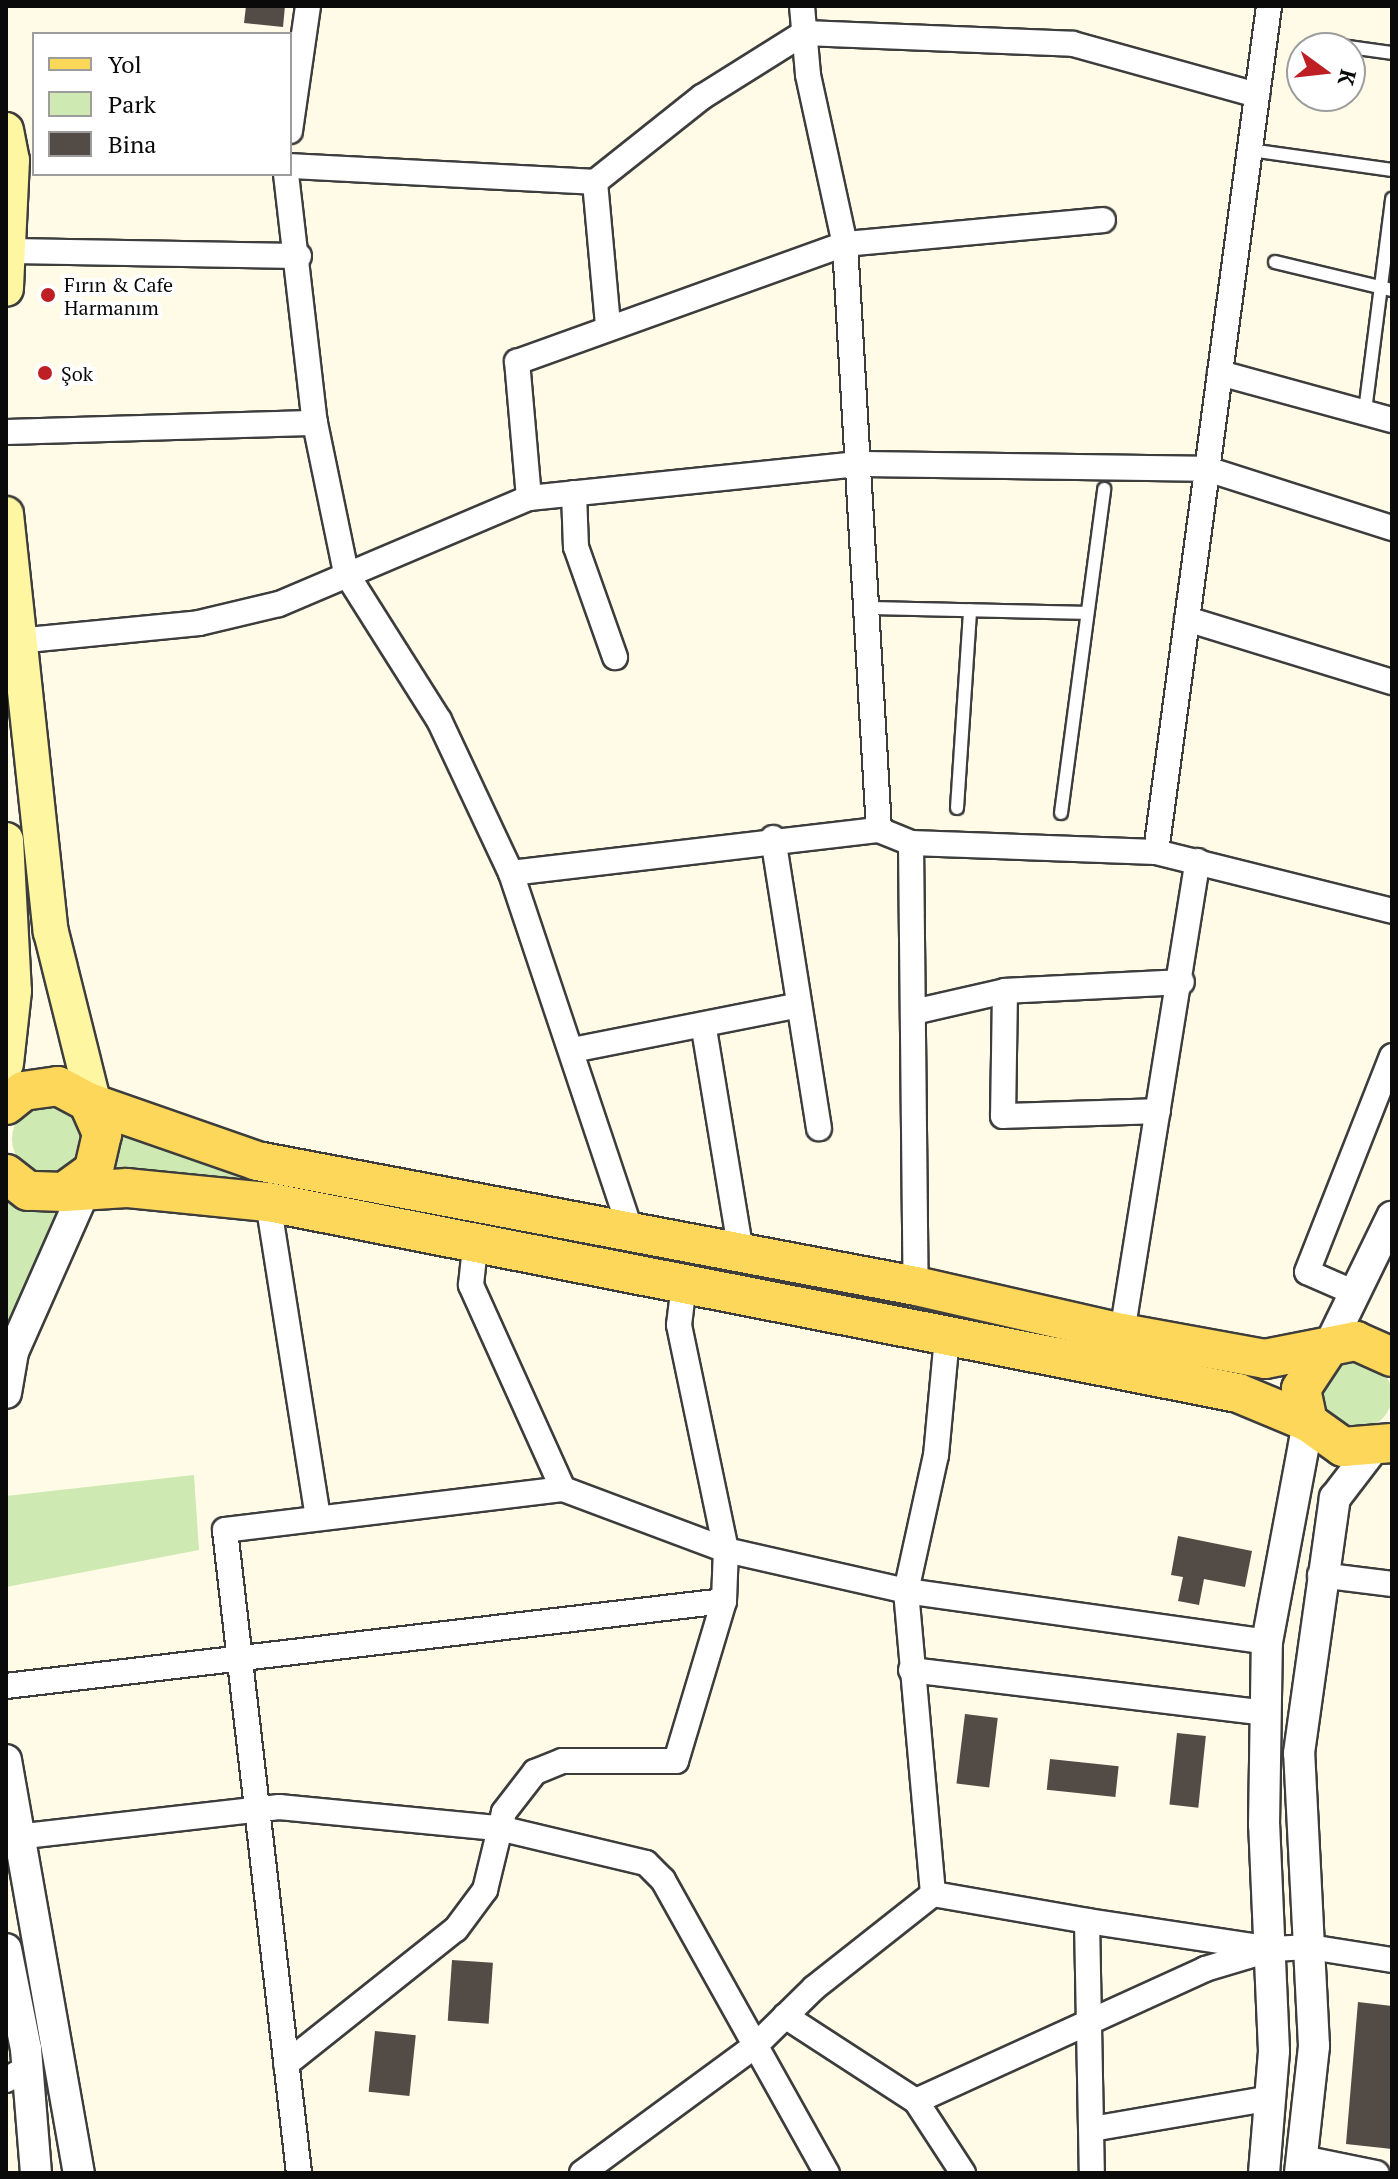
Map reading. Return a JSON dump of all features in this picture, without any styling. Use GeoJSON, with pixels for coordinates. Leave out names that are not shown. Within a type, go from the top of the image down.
{"type":"FeatureCollection","features":[{"type":"Feature","properties":{"kind":"main road"},"geometry":{"type":"LineString","coordinates":[[6,289],[15,153]]}},
{"type":"Feature","properties":{"kind":"main road"},"geometry":{"type":"LineString","coordinates":[[6,514],[17,641],[51,932],[101,1152],[80,1184]]}},
{"type":"Feature","properties":{"kind":"main road"},"geometry":{"type":"LineString","coordinates":[[6,840],[10,902],[10,1088],[58,1086],[93,1108],[257,1161],[916,1286],[1122,1333],[1265,1359],[1369,1343],[1392,1357]]}},
{"type":"Feature","properties":{"kind":"main road"},"geometry":{"type":"LineString","coordinates":[[8,1178],[37,1193],[80,1184],[268,1202],[475,1246],[1238,1393],[1308,1422],[1343,1447],[1387,1439]]}},
{"type":"Feature","properties":{"kind":"main road"},"geometry":{"type":"LineString","coordinates":[[1308,1422],[1303,1381],[1328,1348]]}},
{"type":"Feature","properties":{"kind":"street"},"geometry":{"type":"LineString","coordinates":[[292,117],[308,6]]}},
{"type":"Feature","properties":{"kind":"street"},"geometry":{"type":"LineString","coordinates":[[802,6],[804,33],[845,244],[879,830]]}},
{"type":"Feature","properties":{"kind":"street"},"geometry":{"type":"LineString","coordinates":[[1156,852],[1269,6]]}},
{"type":"Feature","properties":{"kind":"street"},"geometry":{"type":"LineString","coordinates":[[292,166],[595,182],[702,97],[804,33],[1073,44],[1257,95]]}},
{"type":"Feature","properties":{"kind":"street"},"geometry":{"type":"LineString","coordinates":[[286,176],[299,256],[315,423],[346,573],[439,720],[511,873],[573,1050],[632,1234]]}},
{"type":"Feature","properties":{"kind":"street"},"geometry":{"type":"LineString","coordinates":[[595,182],[608,324]]}},
{"type":"Feature","properties":{"kind":"street"},"geometry":{"type":"LineString","coordinates":[[529,498],[517,362],[608,324],[845,244],[1103,220]]}},
{"type":"Feature","properties":{"kind":"street"},"geometry":{"type":"LineString","coordinates":[[8,251],[299,256]]}},
{"type":"Feature","properties":{"kind":"street"},"geometry":{"type":"LineString","coordinates":[[1220,373],[1392,420]]}},
{"type":"Feature","properties":{"kind":"street"},"geometry":{"type":"LineString","coordinates":[[6,432],[315,423]]}},
{"type":"Feature","properties":{"kind":"street"},"geometry":{"type":"LineString","coordinates":[[17,641],[199,623],[279,604],[529,498],[858,464],[1207,469],[1392,528]]}},
{"type":"Feature","properties":{"kind":"street"},"geometry":{"type":"LineString","coordinates":[[574,493],[576,547],[615,657]]}},
{"type":"Feature","properties":{"kind":"street"},"geometry":{"type":"LineString","coordinates":[[1187,619],[1392,682]]}},
{"type":"Feature","properties":{"kind":"street"},"geometry":{"type":"LineString","coordinates":[[511,873],[773,838],[879,830],[911,843],[1156,852],[1392,911]]}},
{"type":"Feature","properties":{"kind":"street"},"geometry":{"type":"LineString","coordinates":[[773,838],[796,1006],[819,1128]]}},
{"type":"Feature","properties":{"kind":"street"},"geometry":{"type":"LineString","coordinates":[[911,843],[918,1011],[916,1286]]}},
{"type":"Feature","properties":{"kind":"street"},"geometry":{"type":"LineString","coordinates":[[1122,1333],[1182,982],[1198,861]]}},
{"type":"Feature","properties":{"kind":"street"},"geometry":{"type":"LineString","coordinates":[[918,1011],[1005,991],[1182,982]]}},
{"type":"Feature","properties":{"kind":"street"},"geometry":{"type":"LineString","coordinates":[[1005,991],[1003,1116],[1158,1111]]}},
{"type":"Feature","properties":{"kind":"street"},"geometry":{"type":"LineString","coordinates":[[573,1050],[704,1029],[796,1006]]}},
{"type":"Feature","properties":{"kind":"street"},"geometry":{"type":"LineString","coordinates":[[704,1029],[741,1253]]}},
{"type":"Feature","properties":{"kind":"street"},"geometry":{"type":"LineString","coordinates":[[1355,1293],[1307,1272],[1392,1056]]}},
{"type":"Feature","properties":{"kind":"street"},"geometry":{"type":"LineString","coordinates":[[6,1393],[13,1352],[80,1184]]}},
{"type":"Feature","properties":{"kind":"street"},"geometry":{"type":"LineString","coordinates":[[268,1202],[318,1516]]}},
{"type":"Feature","properties":{"kind":"street"},"geometry":{"type":"LineString","coordinates":[[1328,1348],[1392,1217]]}},
{"type":"Feature","properties":{"kind":"street"},"geometry":{"type":"LineString","coordinates":[[475,1246],[471,1285],[563,1489]]}},
{"type":"Feature","properties":{"kind":"street"},"geometry":{"type":"LineString","coordinates":[[286,2064],[456,1929],[485,1890],[499,1828],[535,1772],[562,1761],[676,1761],[724,1601],[726,1550],[679,1325],[684,1286]]}},
{"type":"Feature","properties":{"kind":"street"},"geometry":{"type":"LineString","coordinates":[[933,1894],[906,1591],[936,1455],[947,1337]]}},
{"type":"Feature","properties":{"kind":"street"},"geometry":{"type":"LineString","coordinates":[[1264,2173],[1272,2098],[1272,1949],[1264,1713],[1267,1642],[1308,1422]]}},
{"type":"Feature","properties":{"kind":"street"},"geometry":{"type":"LineString","coordinates":[[1376,2173],[1301,2166],[1314,2046],[1299,1753],[1320,1575],[1335,1498],[1387,1439]]}},
{"type":"Feature","properties":{"kind":"street"},"geometry":{"type":"LineString","coordinates":[[299,2173],[255,1809],[244,1662],[225,1530],[318,1516],[563,1489],[726,1550],[906,1591],[1267,1642]]}},
{"type":"Feature","properties":{"kind":"street"},"geometry":{"type":"LineString","coordinates":[[1320,1575],[1392,1584]]}},
{"type":"Feature","properties":{"kind":"street"},"geometry":{"type":"LineString","coordinates":[[6,1686],[244,1662],[724,1601]]}},
{"type":"Feature","properties":{"kind":"street"},"geometry":{"type":"LineString","coordinates":[[911,1670],[1264,1713]]}},
{"type":"Feature","properties":{"kind":"street"},"geometry":{"type":"LineString","coordinates":[[6,1760],[25,1836],[79,2173]]}},
{"type":"Feature","properties":{"kind":"street"},"geometry":{"type":"LineString","coordinates":[[25,1836],[255,1809],[499,1828],[646,1863],[663,1880],[827,2173]]}},
{"type":"Feature","properties":{"kind":"street"},"geometry":{"type":"LineString","coordinates":[[582,2173],[756,2045],[785,2016],[933,1894],[1272,1949],[1310,1947],[1392,1960]]}},
{"type":"Feature","properties":{"kind":"street"},"geometry":{"type":"LineString","coordinates":[[1087,1921],[1092,2173]]}},
{"type":"Feature","properties":{"kind":"street"},"geometry":{"type":"LineString","coordinates":[[6,1949],[17,2074],[36,2173]]}},
{"type":"Feature","properties":{"kind":"street"},"geometry":{"type":"LineString","coordinates":[[916,2101],[1090,2026],[1205,1969],[1272,1949]]}},
{"type":"Feature","properties":{"kind":"street"},"geometry":{"type":"LineString","coordinates":[[785,2016],[916,2101],[963,2173]]}},
{"type":"Feature","properties":{"kind":"street"},"geometry":{"type":"LineString","coordinates":[[1092,2129],[1272,2098]]}},
{"type":"Feature","properties":{"kind":"lane"},"geometry":{"type":"LineString","coordinates":[[1366,49],[1392,53]]}},
{"type":"Feature","properties":{"kind":"lane"},"geometry":{"type":"LineString","coordinates":[[1250,150],[1392,170]]}},
{"type":"Feature","properties":{"kind":"lane"},"geometry":{"type":"LineString","coordinates":[[1366,403],[1386,288],[1392,199]]}},
{"type":"Feature","properties":{"kind":"lane"},"geometry":{"type":"LineString","coordinates":[[1275,262],[1386,288]]}},
{"type":"Feature","properties":{"kind":"lane"},"geometry":{"type":"LineString","coordinates":[[1061,813],[1085,613],[1104,489]]}},
{"type":"Feature","properties":{"kind":"lane"},"geometry":{"type":"LineString","coordinates":[[866,608],[1085,613]]}},
{"type":"Feature","properties":{"kind":"lane"},"geometry":{"type":"LineString","coordinates":[[957,808],[970,610]]}},
{"type":"Feature","properties":{"kind":"green space"},"geometry":{"type":"Polygon","coordinates":[[[48,1103],[68,1109],[78,1119],[84,1139],[78,1159],[68,1169],[48,1175],[28,1169],[18,1159],[12,1139],[18,1119],[28,1109],[48,1103]]]}},
{"type":"Feature","properties":{"kind":"green space"},"geometry":{"type":"Polygon","coordinates":[[[115,1130],[299,1180],[297,1189],[107,1176],[115,1130]]]}},
{"type":"Feature","properties":{"kind":"green space"},"geometry":{"type":"Polygon","coordinates":[[[6,1200],[55,1213],[6,1333],[6,1200]]]}},
{"type":"Feature","properties":{"kind":"green space"},"geometry":{"type":"Polygon","coordinates":[[[1351,1361],[1365,1361],[1377,1366],[1387,1376],[1392,1395],[1387,1414],[1377,1424],[1365,1429],[1351,1429],[1339,1424],[1329,1414],[1324,1402],[1324,1388],[1329,1376],[1339,1366],[1351,1361]]]}},
{"type":"Feature","properties":{"kind":"green space"},"geometry":{"type":"Polygon","coordinates":[[[194,1475],[199,1550],[6,1587],[6,1496],[194,1475]]]}},
{"type":"Feature","properties":{"kind":"building"},"geometry":{"type":"Polygon","coordinates":[[[246,6],[285,6],[283,27],[244,23],[246,6]]]}},
{"type":"Feature","properties":{"kind":"building"},"geometry":{"type":"Polygon","coordinates":[[[1178,1536],[1252,1551],[1245,1587],[1204,1579],[1199,1605],[1178,1601],[1183,1577],[1171,1575],[1178,1536]]]}},
{"type":"Feature","properties":{"kind":"building"},"geometry":{"type":"Polygon","coordinates":[[[965,1714],[998,1718],[989,1787],[956,1783],[965,1714]]]}},
{"type":"Feature","properties":{"kind":"building"},"geometry":{"type":"Polygon","coordinates":[[[1177,1733],[1206,1736],[1198,1808],[1169,1805],[1177,1733]]]}},
{"type":"Feature","properties":{"kind":"building"},"geometry":{"type":"Polygon","coordinates":[[[1050,1759],[1119,1766],[1115,1797],[1047,1790],[1050,1759]]]}},
{"type":"Feature","properties":{"kind":"building"},"geometry":{"type":"Polygon","coordinates":[[[452,1960],[493,1963],[489,2024],[448,2021],[452,1960]]]}},
{"type":"Feature","properties":{"kind":"building"},"geometry":{"type":"Polygon","coordinates":[[[1358,2002],[1392,2006],[1392,2149],[1346,2144],[1358,2002]]]}},
{"type":"Feature","properties":{"kind":"building"},"geometry":{"type":"Polygon","coordinates":[[[375,2031],[416,2035],[409,2096],[369,2092],[375,2031]]]}},
{"type":"Feature","properties":{"kind":"place","name":"Fırın & Cafe Harmanım"},"geometry":{"type":"Point","coordinates":[48,295]}},
{"type":"Feature","properties":{"kind":"place","name":"Şok"},"geometry":{"type":"Point","coordinates":[45,373]}}]}
